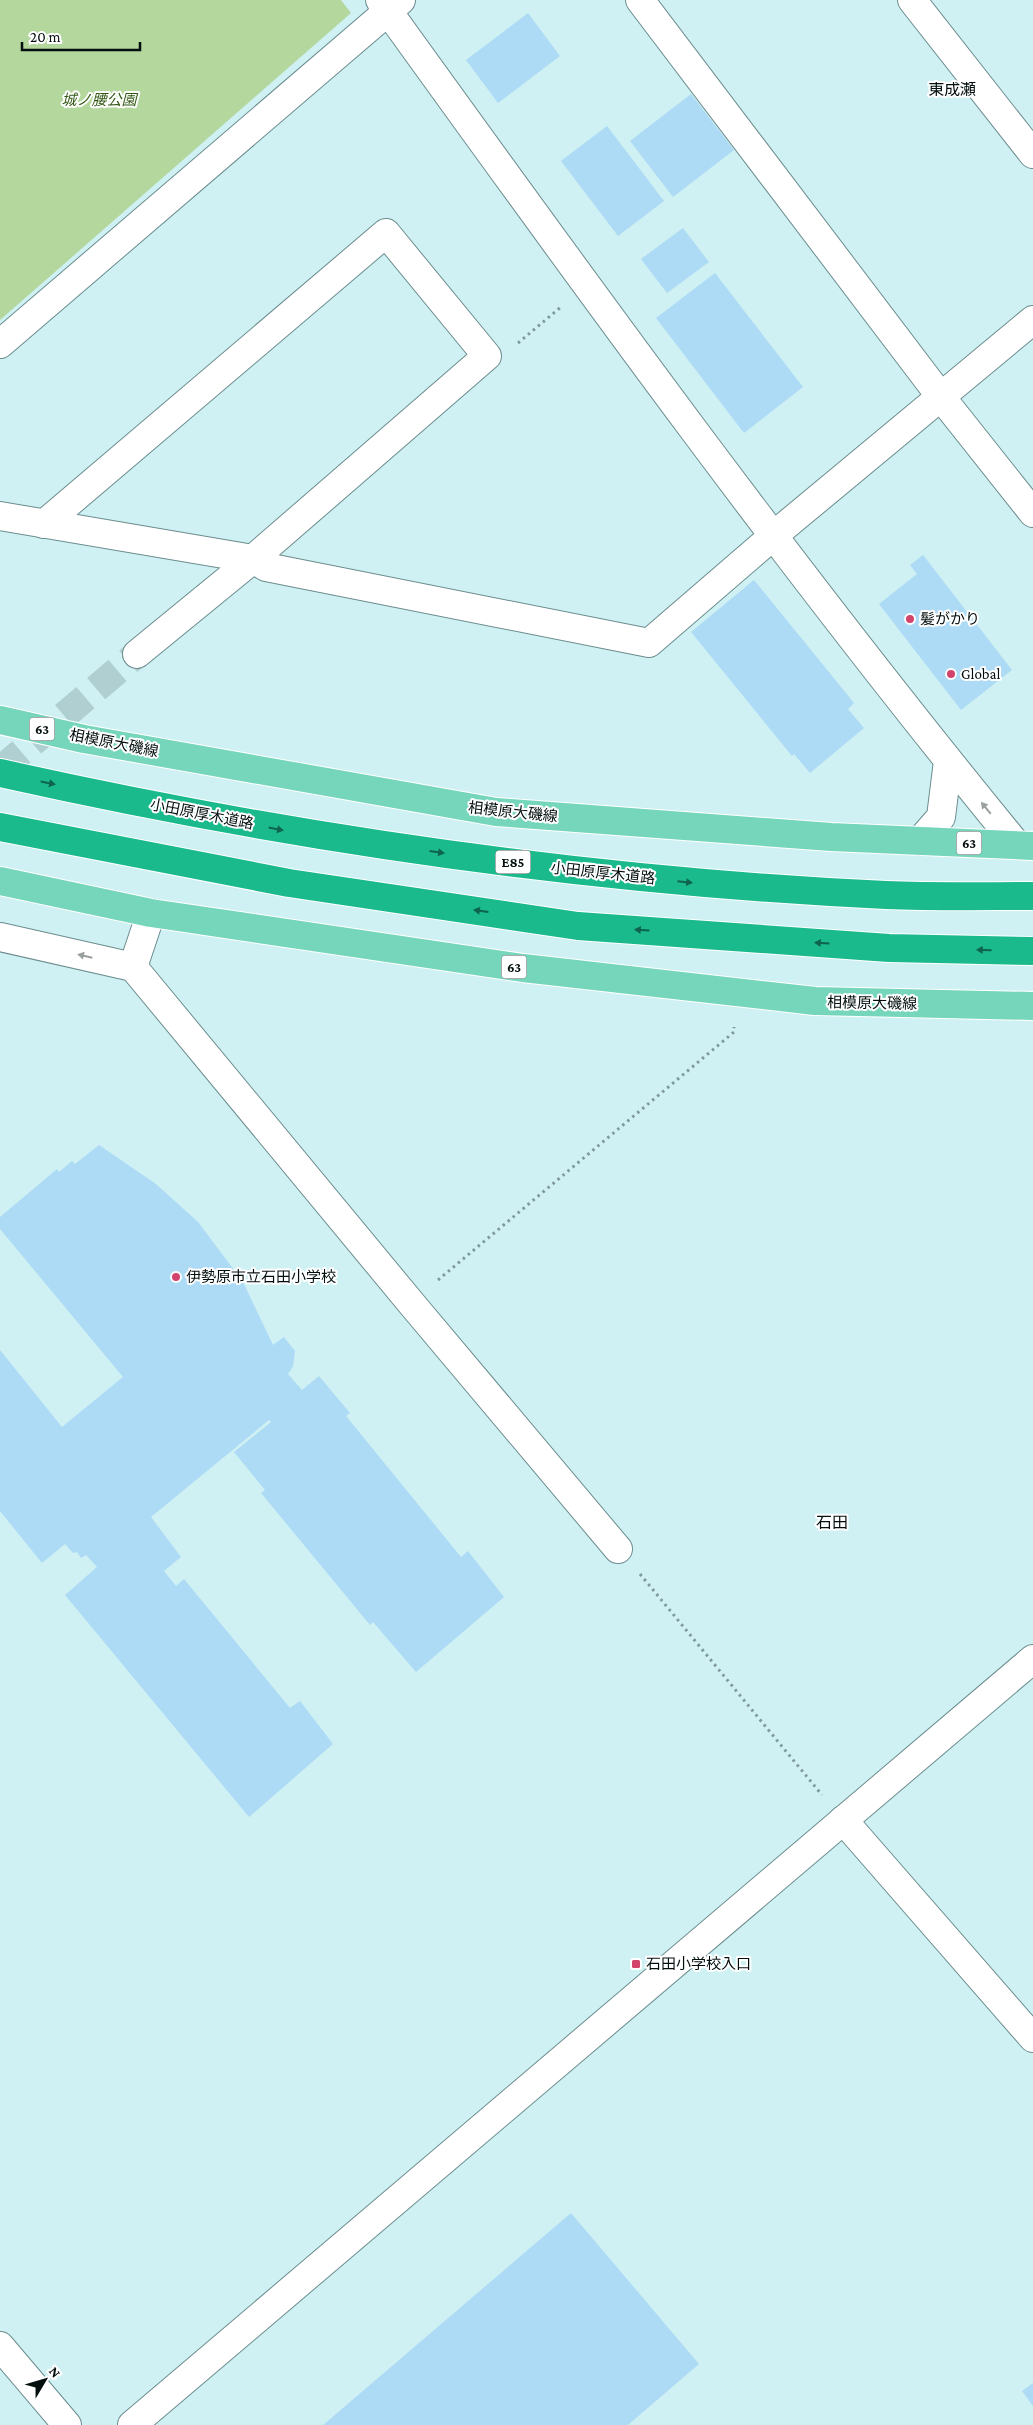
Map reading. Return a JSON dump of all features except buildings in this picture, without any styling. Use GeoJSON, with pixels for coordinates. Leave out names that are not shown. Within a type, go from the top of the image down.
{"type":"FeatureCollection","features":[{"type":"Feature","properties":{"kind":"highway","name":"小田原厚木道路"},"geometry":{"type":"LineString","coordinates":[[0,773],[300,834],[587,872],[697,883],[889,895],[1033,896]]}},
{"type":"Feature","properties":{"kind":"highway"},"geometry":{"type":"LineString","coordinates":[[0,827],[290,883],[578,926],[889,948],[1033,951]]}},
{"type":"Feature","properties":{"kind":"main road","name":"相模原大磯線"},"geometry":{"type":"LineString","coordinates":[[0,720],[84,739],[496,812],[831,837],[1025,846]]}},
{"type":"Feature","properties":{"kind":"main road","name":"相模原大磯線"},"geometry":{"type":"LineString","coordinates":[[0,881],[151,912],[523,968],[815,1002],[1033,1006]]}},
{"type":"Feature","properties":{"kind":"street"},"geometry":{"type":"LineString","coordinates":[[640,0],[941,397],[1033,513]]}},
{"type":"Feature","properties":{"kind":"street"},"geometry":{"type":"LineString","coordinates":[[912,0],[1033,154]]}},
{"type":"Feature","properties":{"kind":"street"},"geometry":{"type":"LineString","coordinates":[[0,344],[390,4],[586,286],[773,536],[948,761],[1025,846]]}},
{"type":"Feature","properties":{"kind":"street"},"geometry":{"type":"LineString","coordinates":[[44,524],[386,233],[488,356],[253,559],[137,654]]}},
{"type":"Feature","properties":{"kind":"street"},"geometry":{"type":"LineString","coordinates":[[0,516],[253,559],[266,567],[649,643],[773,536],[1033,320]]}},
{"type":"Feature","properties":{"kind":"street"},"geometry":{"type":"LineString","coordinates":[[920,841],[941,817],[948,761]]}},
{"type":"Feature","properties":{"kind":"street"},"geometry":{"type":"LineString","coordinates":[[133,966],[151,912]]}},
{"type":"Feature","properties":{"kind":"street"},"geometry":{"type":"LineString","coordinates":[[0,937],[133,966],[411,1303],[618,1549]]}},
{"type":"Feature","properties":{"kind":"street"},"geometry":{"type":"LineString","coordinates":[[132,2425],[1033,1659]]}},
{"type":"Feature","properties":{"kind":"street"},"geometry":{"type":"LineString","coordinates":[[843,1820],[1033,2038]]}},
{"type":"Feature","properties":{"kind":"street"},"geometry":{"type":"LineString","coordinates":[[0,2346],[67,2425]]}},
{"type":"Feature","properties":{"kind":"path"},"geometry":{"type":"LineString","coordinates":[[488,356],[501,357],[586,286]]}},
{"type":"Feature","properties":{"kind":"path"},"geometry":{"type":"LineString","coordinates":[[411,1303],[734,1032],[739,993]]}},
{"type":"Feature","properties":{"kind":"path"},"geometry":{"type":"LineString","coordinates":[[618,1549],[843,1820]]}},
{"type":"Feature","properties":{"kind":"green space","name":"城ノ腰公園"},"geometry":{"type":"Polygon","coordinates":[[[0,0],[341,0],[351,13],[0,320],[0,0]]]}},
{"type":"Feature","properties":{"kind":"tunnel"},"geometry":{"type":"LineString","coordinates":[[0,770],[137,654]]}},
{"type":"Feature","properties":{"kind":"place","name":"髪がかり"},"geometry":{"type":"Point","coordinates":[910,619]}},
{"type":"Feature","properties":{"kind":"place","name":"Global"},"geometry":{"type":"Point","coordinates":[951,674]}},
{"type":"Feature","properties":{"kind":"place","name":"伊勢原市立石田小学校"},"geometry":{"type":"Point","coordinates":[176,1277]}},
{"type":"Feature","properties":{"kind":"place","name":"石田小学校入口"},"geometry":{"type":"Point","coordinates":[636,1964]}},
{"type":"Feature","properties":{"kind":"district","name":"東成瀬"},"geometry":{"type":"Point","coordinates":[952,89]}},
{"type":"Feature","properties":{"kind":"district","name":"石田"},"geometry":{"type":"Point","coordinates":[832,1522]}}]}
